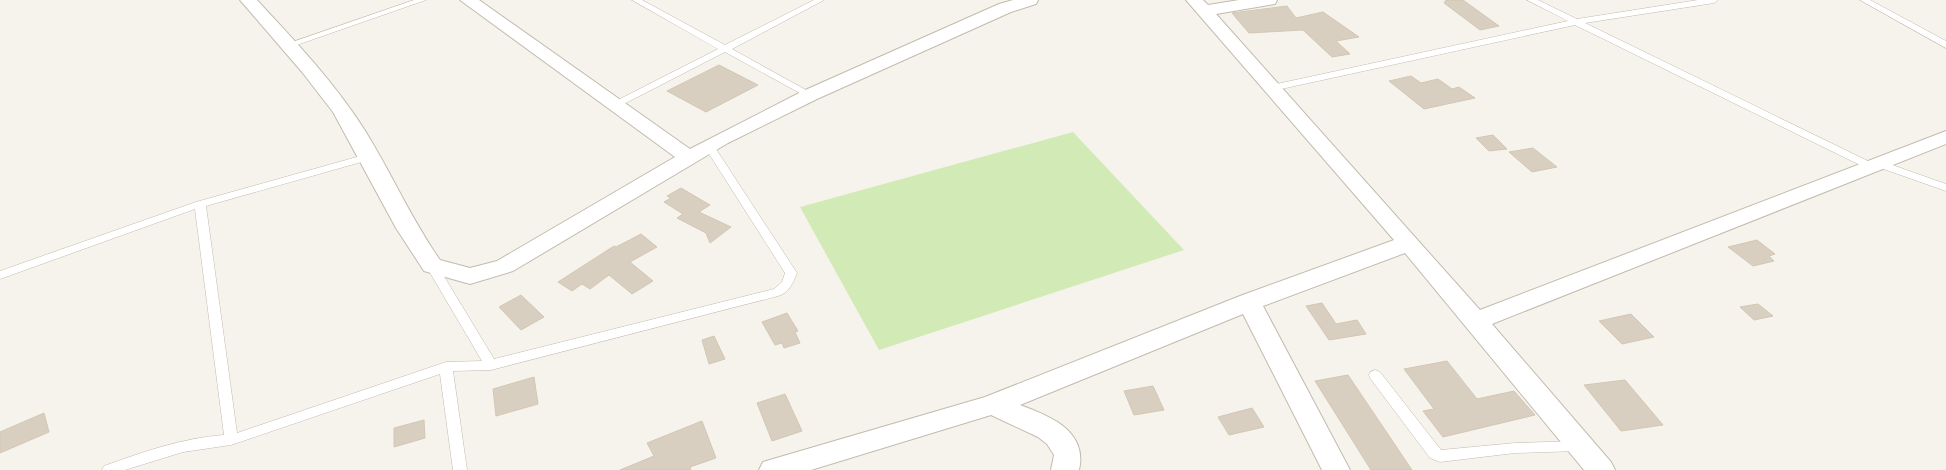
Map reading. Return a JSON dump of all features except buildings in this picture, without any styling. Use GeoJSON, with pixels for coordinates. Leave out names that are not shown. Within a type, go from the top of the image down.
{"type":"FeatureCollection","features":[{"type":"Feature","properties":{"kind":"street"},"geometry":{"type":"LineString","coordinates":[[248,0],[288,45],[342,112],[398,213],[432,266],[470,276],[505,266],[688,158],[810,95],[1004,8],[1030,0]]}},
{"type":"Feature","properties":{"kind":"street"},"geometry":{"type":"LineString","coordinates":[[1199,5],[1269,0]]}},
{"type":"Feature","properties":{"kind":"street"},"geometry":{"type":"LineString","coordinates":[[474,1],[688,158]]}},
{"type":"Feature","properties":{"kind":"street"},"geometry":{"type":"LineString","coordinates":[[1199,5],[1476,321],[1592,463]]}},
{"type":"Feature","properties":{"kind":"street"},"geometry":{"type":"LineString","coordinates":[[1476,321],[1946,137]]}},
{"type":"Feature","properties":{"kind":"street"},"geometry":{"type":"LineString","coordinates":[[773,470],[992,404],[1248,302],[1409,243]]}},
{"type":"Feature","properties":{"kind":"street"},"geometry":{"type":"LineString","coordinates":[[1248,302],[1336,470]]}},
{"type":"Feature","properties":{"kind":"street"},"geometry":{"type":"LineString","coordinates":[[992,404],[1050,429],[1062,441],[1068,455],[1065,470]]}},
{"type":"Feature","properties":{"kind":"lane"},"geometry":{"type":"LineString","coordinates":[[288,45],[422,0]]}},
{"type":"Feature","properties":{"kind":"lane"},"geometry":{"type":"LineString","coordinates":[[636,0],[810,95]]}},
{"type":"Feature","properties":{"kind":"lane"},"geometry":{"type":"LineString","coordinates":[[615,105],[820,0]]}},
{"type":"Feature","properties":{"kind":"lane"},"geometry":{"type":"LineString","coordinates":[[1531,0],[1874,164],[1946,188]]}},
{"type":"Feature","properties":{"kind":"lane"},"geometry":{"type":"LineString","coordinates":[[1272,88],[1577,22],[1714,0]]}},
{"type":"Feature","properties":{"kind":"lane"},"geometry":{"type":"LineString","coordinates":[[1864,0],[1944,43]]}},
{"type":"Feature","properties":{"kind":"lane"},"geometry":{"type":"LineString","coordinates":[[109,470],[178,446],[205,441],[231,440],[446,367],[491,365],[778,292],[784,288],[791,272],[710,146]]}},
{"type":"Feature","properties":{"kind":"lane"},"geometry":{"type":"LineString","coordinates":[[0,275],[200,204],[368,157]]}},
{"type":"Feature","properties":{"kind":"lane"},"geometry":{"type":"LineString","coordinates":[[200,204],[231,440]]}},
{"type":"Feature","properties":{"kind":"lane"},"geometry":{"type":"LineString","coordinates":[[432,266],[491,365]]}},
{"type":"Feature","properties":{"kind":"lane"},"geometry":{"type":"LineString","coordinates":[[446,367],[460,470]]}},
{"type":"Feature","properties":{"kind":"lane"},"geometry":{"type":"LineString","coordinates":[[1375,375],[1435,454],[1440,456],[1515,448],[1592,463]]}},
{"type":"Feature","properties":{"kind":"green space"},"geometry":{"type":"Polygon","coordinates":[[[1073,132],[1184,250],[879,350],[800,207],[1073,132]]]}}]}
